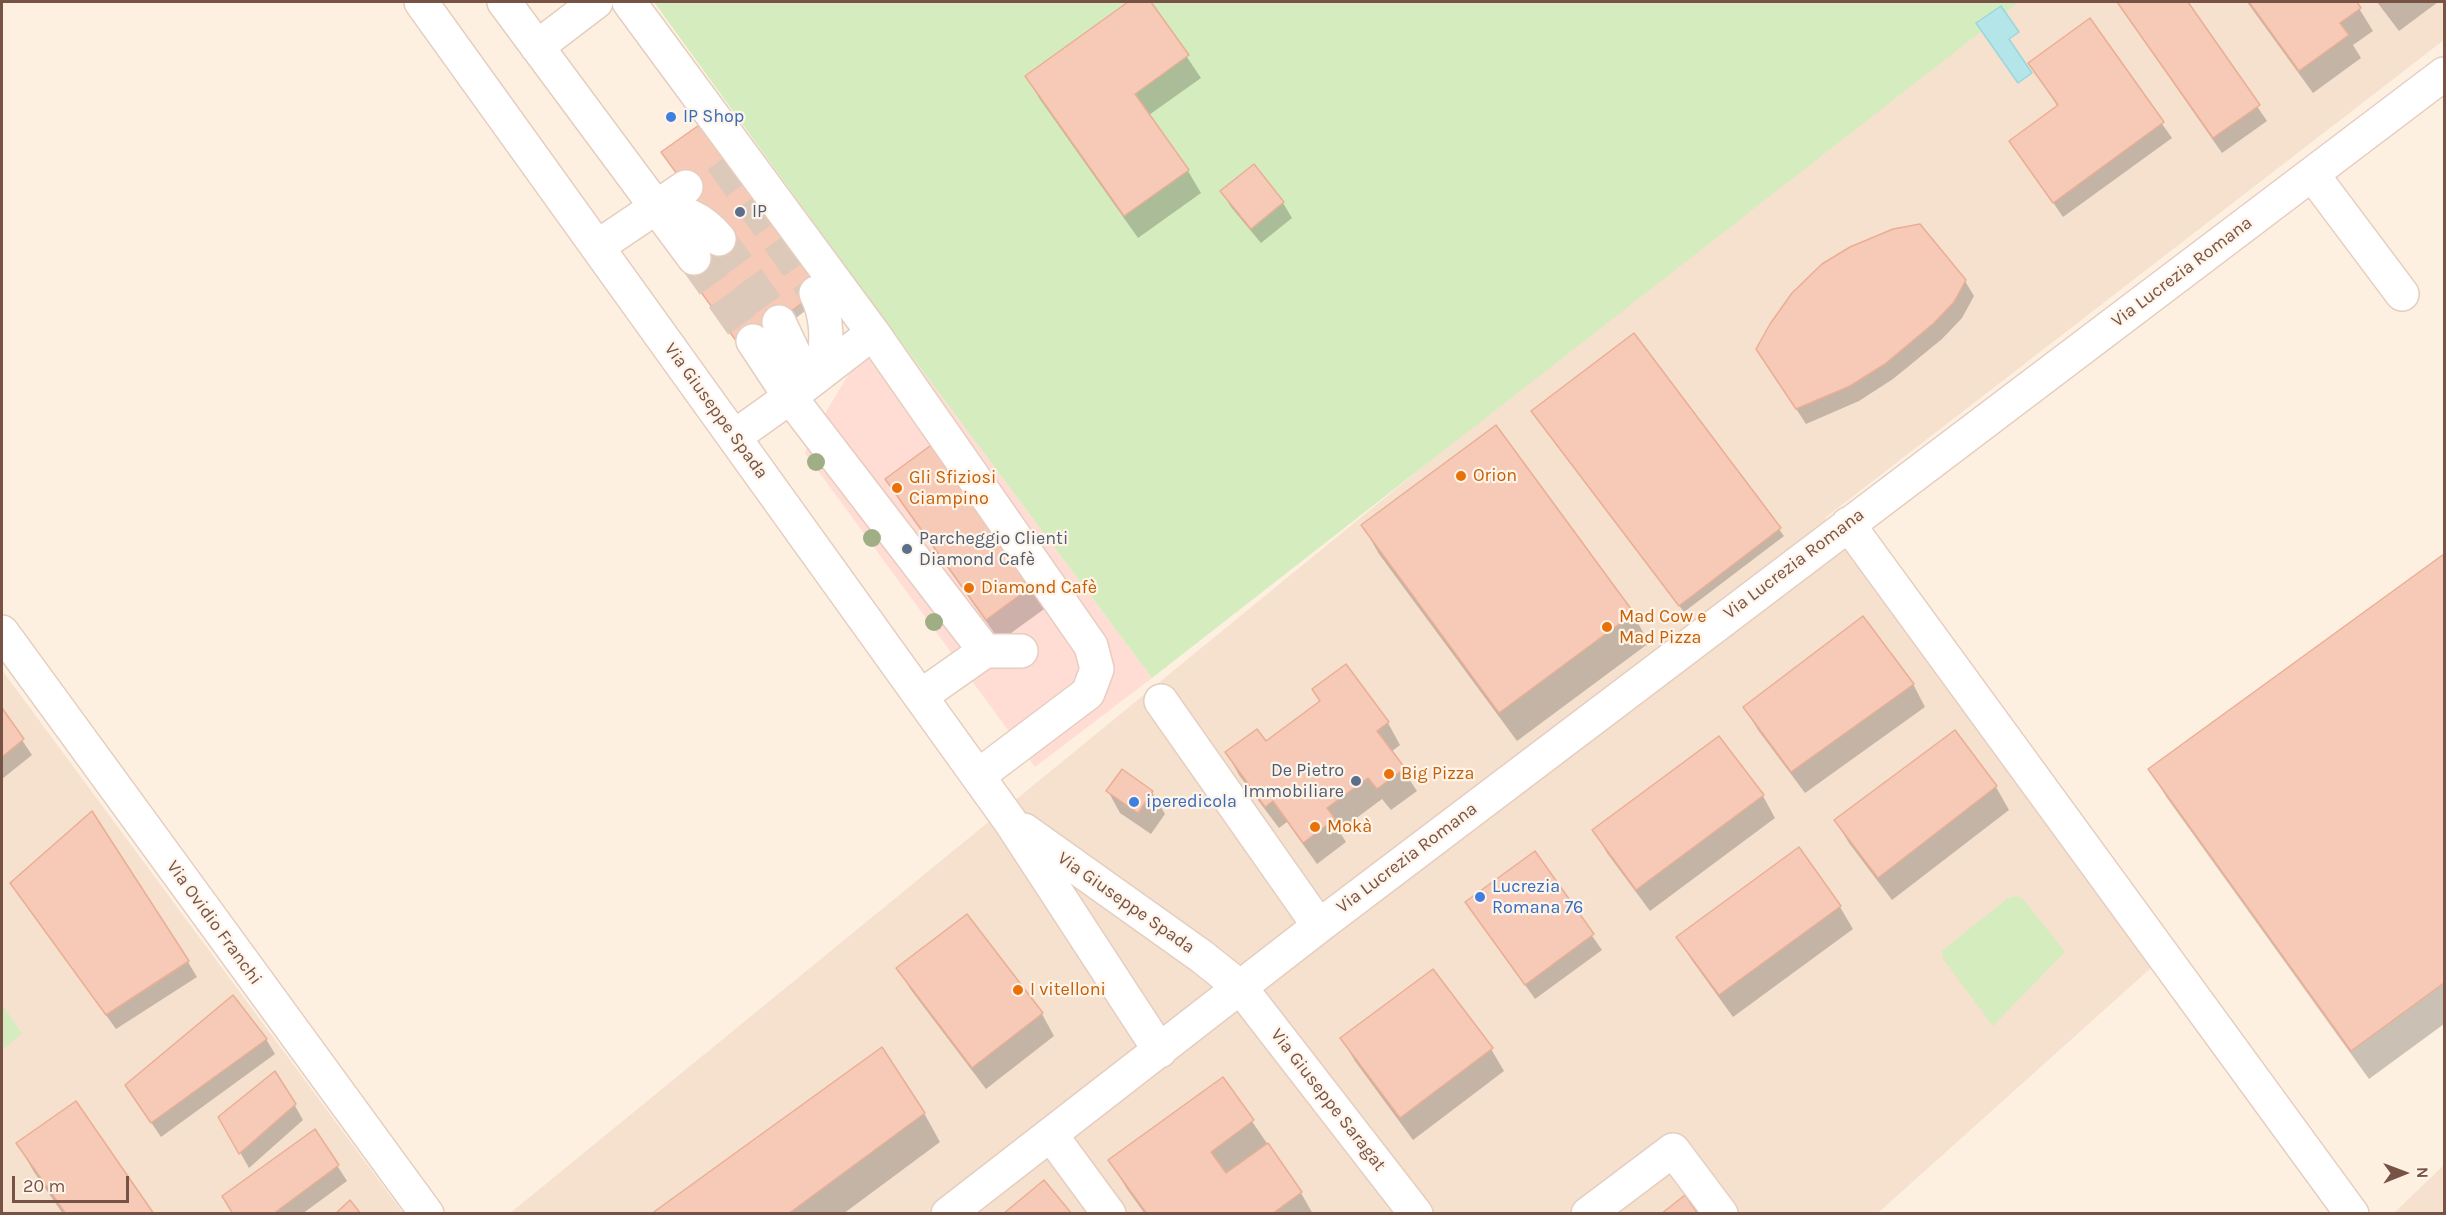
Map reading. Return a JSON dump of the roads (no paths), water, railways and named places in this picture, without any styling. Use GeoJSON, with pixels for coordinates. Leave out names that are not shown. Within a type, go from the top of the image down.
{"type":"FeatureCollection","features":[{"type":"Feature","properties":{"kind":"street","name":"Via Giuseppe Spada"},"geometry":{"type":"LineString","coordinates":[[421,2],[1010,821],[1160,1051]]}},
{"type":"Feature","properties":{"kind":"street"},"geometry":{"type":"LineString","coordinates":[[504,2],[656,207],[707,249]]}},
{"type":"Feature","properties":{"kind":"street"},"geometry":{"type":"LineString","coordinates":[[537,47],[596,2]]}},
{"type":"Feature","properties":{"kind":"street"},"geometry":{"type":"LineString","coordinates":[[629,2],[735,149],[873,333],[1091,646],[1096,658],[1097,669],[1088,693],[978,776]]}},
{"type":"Feature","properties":{"kind":"street","name":"Via Lucrezia Romana"},"geometry":{"type":"LineString","coordinates":[[948,1214],[1319,926],[2445,74]]}},
{"type":"Feature","properties":{"kind":"street"},"geometry":{"type":"LineString","coordinates":[[2312,174],[2402,294]]}},
{"type":"Feature","properties":{"kind":"street"},"geometry":{"type":"LineString","coordinates":[[597,247],[686,187]]}},
{"type":"Feature","properties":{"kind":"street"},"geometry":{"type":"LineString","coordinates":[[804,386],[826,334],[822,304],[816,293]]}},
{"type":"Feature","properties":{"kind":"street"},"geometry":{"type":"LineString","coordinates":[[779,322],[795,356],[804,386]]}},
{"type":"Feature","properties":{"kind":"street"},"geometry":{"type":"LineString","coordinates":[[734,437],[873,333]]}},
{"type":"Feature","properties":{"kind":"street"},"geometry":{"type":"LineString","coordinates":[[753,341],[804,386],[985,651]]}},
{"type":"Feature","properties":{"kind":"street"},"geometry":{"type":"LineString","coordinates":[[1848,524],[2352,1214]]}},
{"type":"Feature","properties":{"kind":"street","name":"Via Ovidio Franchi"},"geometry":{"type":"LineString","coordinates":[[2,632],[428,1214]]}},
{"type":"Feature","properties":{"kind":"street"},"geometry":{"type":"LineString","coordinates":[[921,696],[985,651],[1021,651]]}},
{"type":"Feature","properties":{"kind":"street"},"geometry":{"type":"LineString","coordinates":[[1161,701],[1319,926]]}},
{"type":"Feature","properties":{"kind":"street","name":"Via Giuseppe Spada"},"geometry":{"type":"LineString","coordinates":[[1010,821],[1201,956],[1240,987]]}},
{"type":"Feature","properties":{"kind":"street","name":"Via Giuseppe Saragat"},"geometry":{"type":"LineString","coordinates":[[1240,987],[1416,1214]]}},
{"type":"Feature","properties":{"kind":"street"},"geometry":{"type":"LineString","coordinates":[[1051,1135],[1109,1214]]}},
{"type":"Feature","properties":{"kind":"street"},"geometry":{"type":"LineString","coordinates":[[1589,1213],[1673,1150],[1720,1214]]}},
{"type":"Feature","properties":{"kind":"water"},"geometry":{"type":"Polygon","coordinates":[[[2001,6],[2019,32],[2009,39],[2032,73],[2018,83],[1976,23],[2001,6]]]}},
{"type":"Feature","properties":{"kind":"tunnel"},"geometry":{"type":"LineString","coordinates":[[721,160],[816,293]]}},
{"type":"Feature","properties":{"kind":"tunnel"},"geometry":{"type":"LineString","coordinates":[[719,239],[779,322]]}},
{"type":"Feature","properties":{"kind":"tunnel"},"geometry":{"type":"LineString","coordinates":[[694,258],[753,341]]}},
{"type":"Feature","properties":{"kind":"place","name":"IP Shop"},"geometry":{"type":"Point","coordinates":[671,117]}},
{"type":"Feature","properties":{"kind":"place","name":"IP"},"geometry":{"type":"Point","coordinates":[740,212]}},
{"type":"Feature","properties":{"kind":"place","name":"Orion"},"geometry":{"type":"Point","coordinates":[1461,476]}},
{"type":"Feature","properties":{"kind":"place","name":"Gli Sfiziosi Ciampino"},"geometry":{"type":"Point","coordinates":[897,488]}},
{"type":"Feature","properties":{"kind":"place","name":"Parcheggio Clienti Diamond Cafè"},"geometry":{"type":"Point","coordinates":[907,549]}},
{"type":"Feature","properties":{"kind":"place","name":"Diamond Cafè"},"geometry":{"type":"Point","coordinates":[969,588]}},
{"type":"Feature","properties":{"kind":"place","name":"Mad Cow e Mad Pizza"},"geometry":{"type":"Point","coordinates":[1607,627]}},
{"type":"Feature","properties":{"kind":"place","name":"Big Pizza"},"geometry":{"type":"Point","coordinates":[1389,774]}},
{"type":"Feature","properties":{"kind":"place","name":"De Pietro Immobiliare"},"geometry":{"type":"Point","coordinates":[1356,781]}},
{"type":"Feature","properties":{"kind":"place","name":"iperedicola"},"geometry":{"type":"Point","coordinates":[1134,802]}},
{"type":"Feature","properties":{"kind":"place","name":"Mokà"},"geometry":{"type":"Point","coordinates":[1315,827]}},
{"type":"Feature","properties":{"kind":"place","name":"Lucrezia Romana 76"},"geometry":{"type":"Point","coordinates":[1480,897]}},
{"type":"Feature","properties":{"kind":"place","name":"I vitelloni"},"geometry":{"type":"Point","coordinates":[1018,990]}}]}
